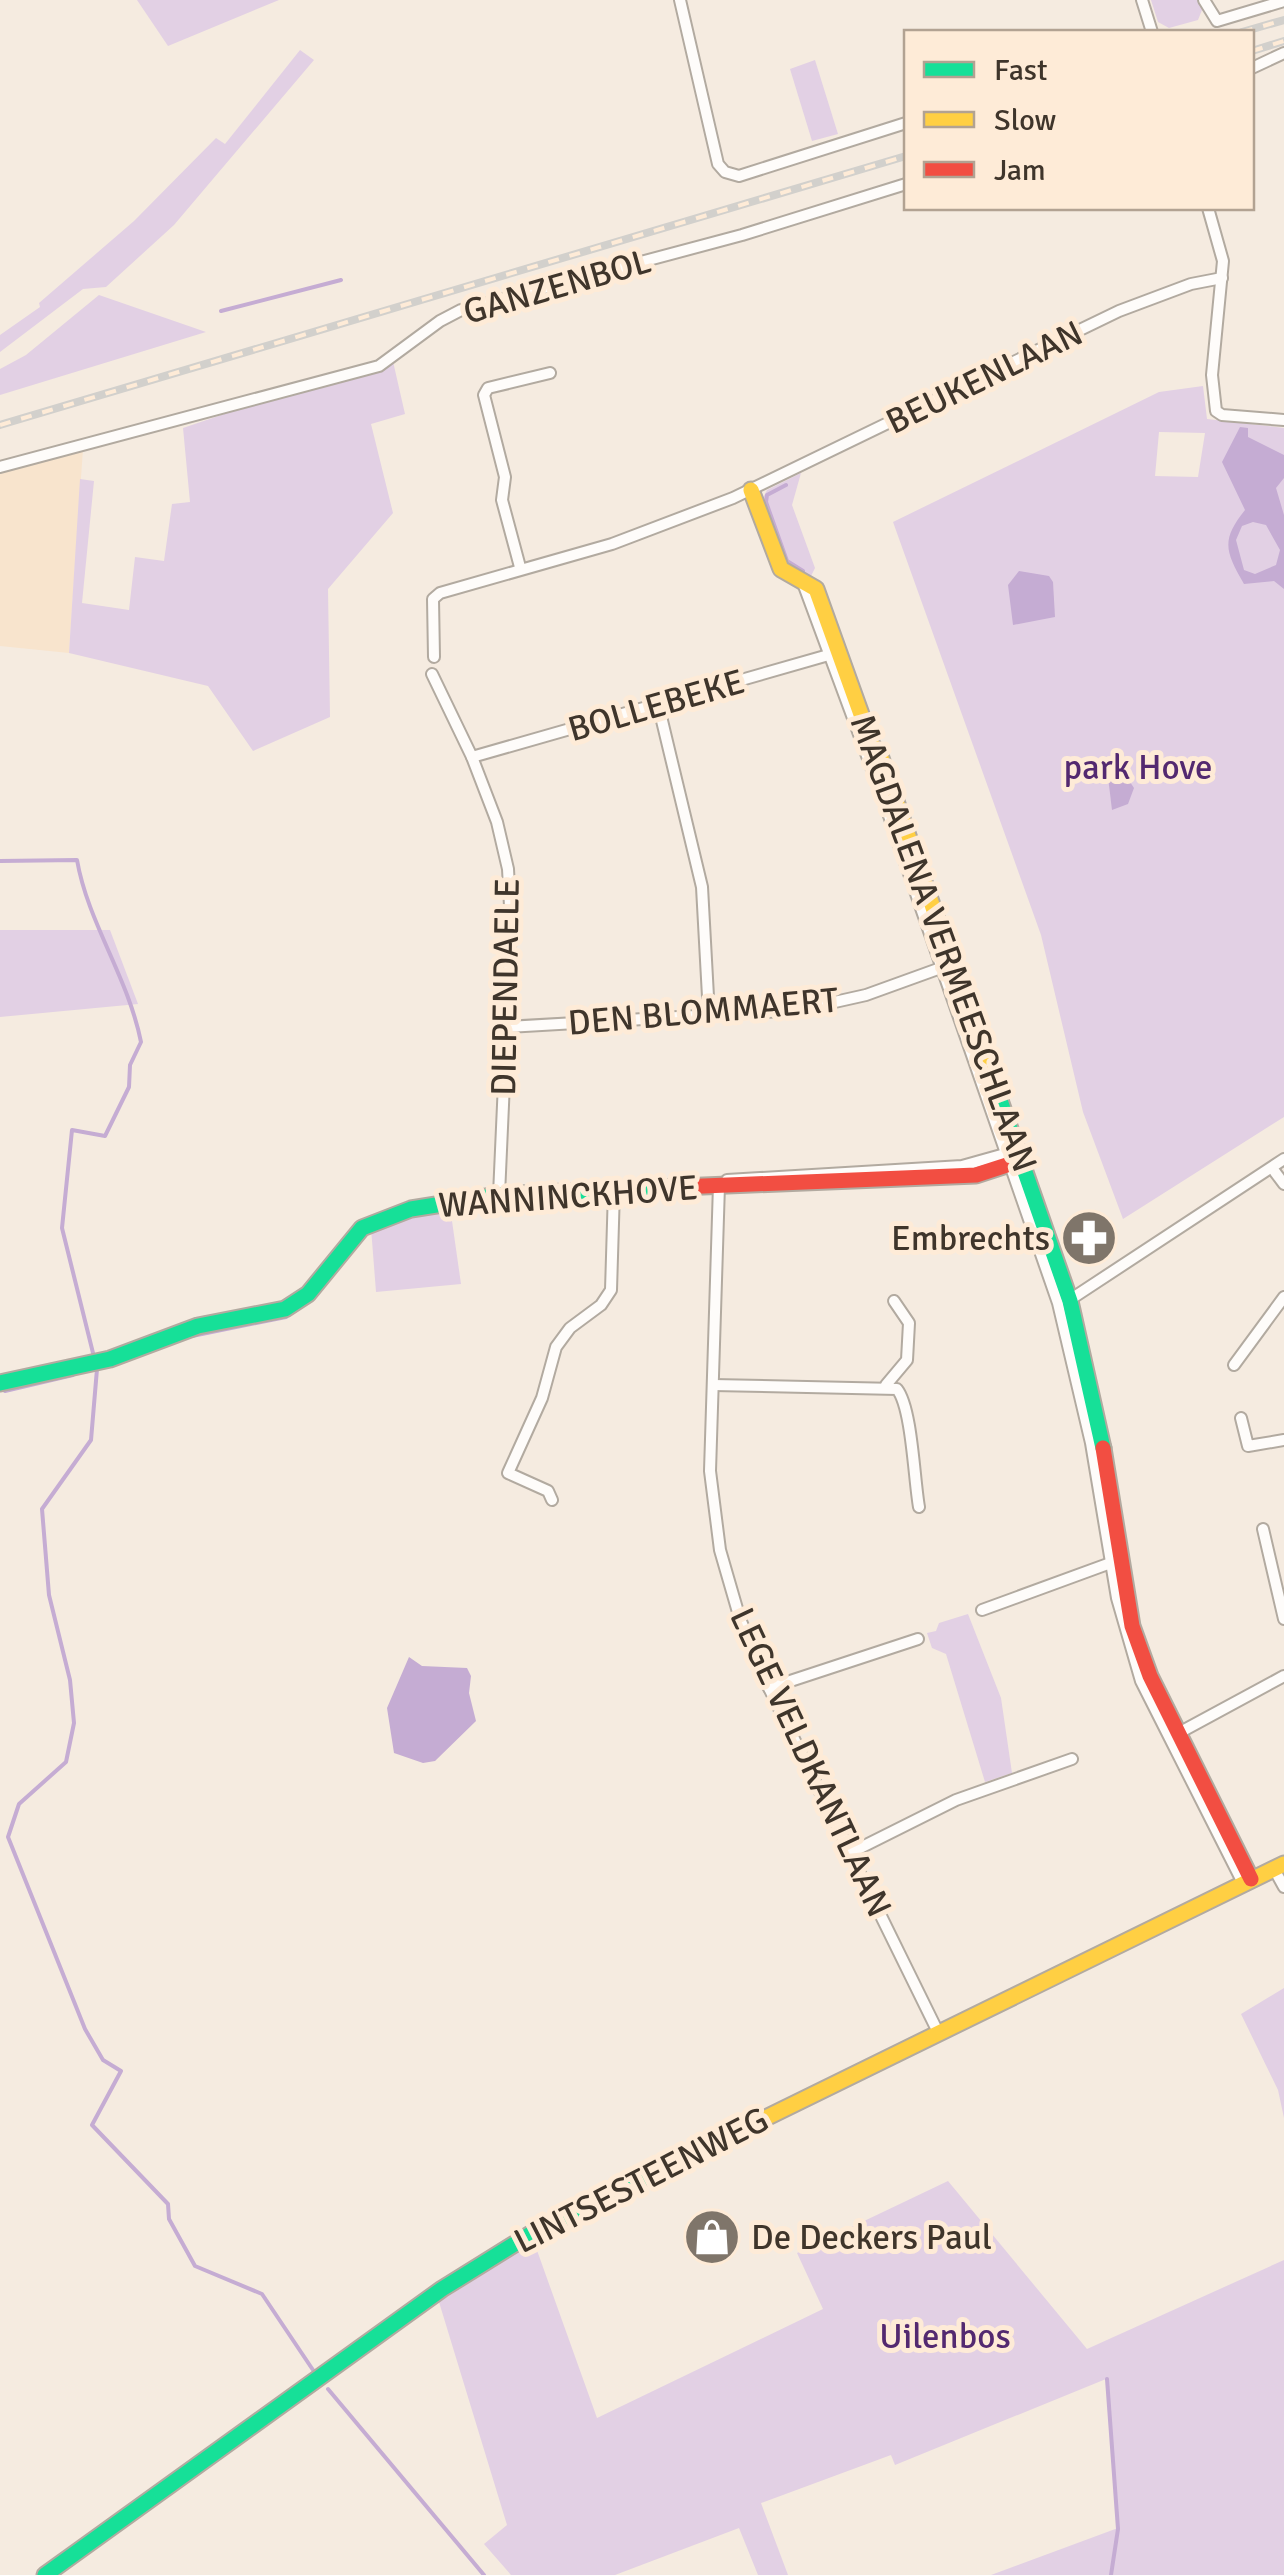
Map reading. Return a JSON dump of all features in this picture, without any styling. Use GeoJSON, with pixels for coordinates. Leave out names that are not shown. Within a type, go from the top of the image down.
{"type":"FeatureCollection","features":[{"type":"Feature","properties":{"kind":"street"},"geometry":{"type":"LineString","coordinates":[[680,0],[718,164],[725,172],[739,176],[904,123]]}},
{"type":"Feature","properties":{"kind":"street"},"geometry":{"type":"LineString","coordinates":[[1142,0],[1151,30]]}},
{"type":"Feature","properties":{"kind":"street"},"geometry":{"type":"LineString","coordinates":[[1204,0],[1217,21],[1284,1]]}},
{"type":"Feature","properties":{"kind":"street"},"geometry":{"type":"LineString","coordinates":[[1254,67],[1284,53]]}},
{"type":"Feature","properties":{"kind":"street","name":"GANZENBOL"},"geometry":{"type":"LineString","coordinates":[[0,467],[154,427],[194,412],[379,366],[440,320],[461,310],[742,236],[904,185]]}},
{"type":"Feature","properties":{"kind":"street"},"geometry":{"type":"LineString","coordinates":[[1209,210],[1223,261],[1212,375],[1216,410],[1222,415],[1284,420]]}},
{"type":"Feature","properties":{"kind":"street","name":"BEUKENLAAN"},"geometry":{"type":"LineString","coordinates":[[434,657],[436,596],[520,567],[612,544],[751,490],[1119,312],[1191,284],[1222,278]]}},
{"type":"Feature","properties":{"kind":"street"},"geometry":{"type":"LineString","coordinates":[[520,567],[502,500],[505,477],[484,395],[488,388],[550,373]]}},
{"type":"Feature","properties":{"kind":"street","name":"MAGDALENA VERMEESCHLAAN"},"geometry":{"type":"LineString","coordinates":[[751,490],[781,569],[816,589],[833,654],[949,965],[1064,1302],[1100,1430],[1116,1561],[1138,1642],[1175,1735],[1247,1881]]}},
{"type":"Feature","properties":{"kind":"street","name":"BOLLEBEKE"},"geometry":{"type":"LineString","coordinates":[[472,758],[833,654]]}},
{"type":"Feature","properties":{"kind":"street","name":"DIEPENDAELE"},"geometry":{"type":"LineString","coordinates":[[432,674],[497,822],[508,869],[499,1195]]}},
{"type":"Feature","properties":{"kind":"street"},"geometry":{"type":"LineString","coordinates":[[658,704],[702,887],[709,1015]]}},
{"type":"Feature","properties":{"kind":"street","name":"DEN BLOMMAERT"},"geometry":{"type":"LineString","coordinates":[[506,1027],[824,1006],[949,965]]}},
{"type":"Feature","properties":{"kind":"street","name":"WANNINCKHOVE"},"geometry":{"type":"LineString","coordinates":[[0,1383],[110,1359],[198,1326],[285,1309],[308,1294],[362,1228],[389,1214],[499,1195],[959,1176],[1016,1157]]}},
{"type":"Feature","properties":{"kind":"street"},"geometry":{"type":"LineString","coordinates":[[1064,1302],[1284,1159]]}},
{"type":"Feature","properties":{"kind":"street"},"geometry":{"type":"LineString","coordinates":[[1272,1168],[1284,1184]]}},
{"type":"Feature","properties":{"kind":"street","name":"LEGE VELDKANTLAAN"},"geometry":{"type":"LineString","coordinates":[[723,1183],[710,1471],[720,1550],[740,1619],[769,1688],[937,2030]]}},
{"type":"Feature","properties":{"kind":"street"},"geometry":{"type":"LineString","coordinates":[[552,1500],[548,1492],[508,1473],[542,1398],[556,1347],[611,1290],[614,1190]]}},
{"type":"Feature","properties":{"kind":"street"},"geometry":{"type":"LineString","coordinates":[[1234,1365],[1284,1297]]}},
{"type":"Feature","properties":{"kind":"street"},"geometry":{"type":"LineString","coordinates":[[886,1386],[907,1360],[910,1323],[894,1302]]}},
{"type":"Feature","properties":{"kind":"street"},"geometry":{"type":"LineString","coordinates":[[712,1385],[886,1386],[904,1397],[919,1507]]}},
{"type":"Feature","properties":{"kind":"street"},"geometry":{"type":"LineString","coordinates":[[1240,1418],[1248,1446],[1284,1440]]}},
{"type":"Feature","properties":{"kind":"street"},"geometry":{"type":"LineString","coordinates":[[1264,1529],[1284,1620]]}},
{"type":"Feature","properties":{"kind":"street"},"geometry":{"type":"LineString","coordinates":[[982,1610],[1116,1561]]}},
{"type":"Feature","properties":{"kind":"street"},"geometry":{"type":"LineString","coordinates":[[769,1688],[918,1640]]}},
{"type":"Feature","properties":{"kind":"street"},"geometry":{"type":"LineString","coordinates":[[1175,1735],[1284,1676]]}},
{"type":"Feature","properties":{"kind":"street"},"geometry":{"type":"LineString","coordinates":[[852,1852],[956,1800],[1072,1759]]}},
{"type":"Feature","properties":{"kind":"street"},"geometry":{"type":"LineString","coordinates":[[1279,1866],[1284,1886]]}},
{"type":"Feature","properties":{"kind":"street","name":"LINTSESTEENWEG"},"geometry":{"type":"LineString","coordinates":[[45,2575],[507,2247],[937,2030],[1279,1866]]}},
{"type":"Feature","properties":{"kind":"shaded area"},"geometry":{"type":"Polygon","coordinates":[[[1240,427],[1248,428],[1248,437],[1284,455],[1284,478],[1276,488],[1284,515],[1284,589],[1274,581],[1244,584],[1233,563],[1229,538],[1245,510],[1222,462],[1240,427]],[[1253,522],[1242,526],[1236,540],[1244,570],[1255,574],[1276,565],[1280,550],[1266,525],[1253,522]]]}},
{"type":"Feature","properties":{"kind":"shaded area"},"geometry":{"type":"Polygon","coordinates":[[[83,449],[69,653],[0,646],[0,471],[83,449]]]}},
{"type":"Feature","properties":{"kind":"shaded area"},"geometry":{"type":"Polygon","coordinates":[[[1019,571],[1049,576],[1053,582],[1055,617],[1013,625],[1008,585],[1019,571]]]}},
{"type":"Feature","properties":{"kind":"shaded area"},"geometry":{"type":"Polygon","coordinates":[[[1107,769],[1122,770],[1134,788],[1128,804],[1112,810],[1107,769]]]}},
{"type":"Feature","properties":{"kind":"shaded area"},"geometry":{"type":"Polygon","coordinates":[[[409,1657],[422,1666],[467,1668],[471,1676],[469,1693],[476,1721],[435,1761],[423,1763],[394,1753],[387,1708],[409,1657]]]}},
{"type":"Feature","properties":{"kind":"green space"},"geometry":{"type":"Polygon","coordinates":[[[137,0],[279,0],[168,46],[137,0]]]}},
{"type":"Feature","properties":{"kind":"green space"},"geometry":{"type":"Polygon","coordinates":[[[1151,0],[1198,0],[1202,10],[1198,20],[1169,28],[1158,22],[1151,0]]]}},
{"type":"Feature","properties":{"kind":"green space"},"geometry":{"type":"Polygon","coordinates":[[[300,50],[314,60],[174,225],[106,287],[83,289],[0,352],[0,335],[40,307],[39,303],[134,221],[216,138],[225,144],[300,50]]]}},
{"type":"Feature","properties":{"kind":"green space"},"geometry":{"type":"Polygon","coordinates":[[[815,60],[838,134],[812,141],[790,69],[815,60]]]}},
{"type":"Feature","properties":{"kind":"green space"},"geometry":{"type":"Polygon","coordinates":[[[99,295],[206,332],[0,395],[0,369],[26,355],[99,295]]]}},
{"type":"Feature","properties":{"kind":"green space"},"geometry":{"type":"Polygon","coordinates":[[[392,357],[405,414],[371,424],[393,513],[328,589],[330,717],[253,751],[208,686],[69,653],[80,479],[94,481],[82,603],[129,610],[135,557],[164,561],[172,504],[190,502],[183,428],[392,357]]]}},
{"type":"Feature","properties":{"kind":"green space","name":"park Hove"},"geometry":{"type":"Polygon","coordinates":[[[1203,386],[1207,419],[1284,428],[1284,1117],[1123,1219],[1083,1112],[1041,935],[893,522],[1159,392],[1203,386]],[[1159,432],[1155,476],[1198,477],[1205,433],[1159,432]]]}},
{"type":"Feature","properties":{"kind":"green space"},"geometry":{"type":"Polygon","coordinates":[[[801,473],[792,505],[815,568],[809,580],[785,565],[762,500],[767,490],[801,473]]]}},
{"type":"Feature","properties":{"kind":"green space"},"geometry":{"type":"Polygon","coordinates":[[[0,930],[110,930],[138,1004],[0,1017],[0,930]]]}},
{"type":"Feature","properties":{"kind":"green space"},"geometry":{"type":"Polygon","coordinates":[[[450,1207],[461,1284],[376,1292],[371,1228],[450,1207]]]}},
{"type":"Feature","properties":{"kind":"green space"},"geometry":{"type":"Polygon","coordinates":[[[968,1614],[1001,1698],[1012,1773],[985,1782],[946,1654],[932,1648],[927,1633],[936,1631],[939,1623],[968,1614]]]}},
{"type":"Feature","properties":{"kind":"green space"},"geometry":{"type":"Polygon","coordinates":[[[1284,1988],[1284,2118],[1278,2090],[1241,2014],[1284,1988]]]}},
{"type":"Feature","properties":{"kind":"green space","name":"Uilenbos"},"geometry":{"type":"Polygon","coordinates":[[[948,2181],[1087,2349],[1284,2260],[1284,2575],[991,2575],[1118,2528],[1106,2379],[895,2465],[891,2455],[761,2503],[788,2575],[758,2575],[739,2528],[615,2575],[511,2575],[484,2544],[507,2525],[439,2302],[534,2242],[597,2418],[823,2309],[797,2253],[948,2181]]]}},
{"type":"Feature","properties":{"kind":"waterway"},"geometry":{"type":"LineString","coordinates":[[221,311],[341,280]]}},
{"type":"Feature","properties":{"kind":"waterway"},"geometry":{"type":"LineString","coordinates":[[786,485],[767,495],[766,502],[787,561],[803,571]]}},
{"type":"Feature","properties":{"kind":"waterway"},"geometry":{"type":"LineString","coordinates":[[0,861],[77,860],[141,1042],[130,1065],[129,1087],[105,1136],[72,1130],[62,1228],[94,1357]]}},
{"type":"Feature","properties":{"kind":"waterway"},"geometry":{"type":"LineString","coordinates":[[203,1318],[223,1316]]}},
{"type":"Feature","properties":{"kind":"waterway"},"geometry":{"type":"LineString","coordinates":[[192,1336],[286,1317]]}},
{"type":"Feature","properties":{"kind":"waterway"},"geometry":{"type":"LineString","coordinates":[[97,1369],[91,1440],[42,1509],[49,1595],[70,1680],[74,1723],[66,1762],[19,1804],[8,1837],[85,2029],[103,2060],[121,2071],[92,2125],[168,2204],[169,2219],[195,2266],[262,2294],[313,2370]]}},
{"type":"Feature","properties":{"kind":"waterway"},"geometry":{"type":"LineString","coordinates":[[5,1391],[73,1375]]}},
{"type":"Feature","properties":{"kind":"waterway"},"geometry":{"type":"LineString","coordinates":[[1107,2379],[1118,2529],[1111,2575]]}},
{"type":"Feature","properties":{"kind":"waterway"},"geometry":{"type":"LineString","coordinates":[[328,2389],[484,2575]]}},
{"type":"Feature","properties":{"kind":"railway"},"geometry":{"type":"LineString","coordinates":[[1249,30],[1284,20]]}},
{"type":"Feature","properties":{"kind":"railway"},"geometry":{"type":"LineString","coordinates":[[1254,50],[1284,41]]}},
{"type":"Feature","properties":{"kind":"railway"},"geometry":{"type":"LineString","coordinates":[[0,425],[904,157]]}},
{"type":"Feature","properties":{"kind":"traffic: fast"},"geometry":{"type":"LineString","coordinates":[[995,1086],[1070,1301],[1103,1448]]}},
{"type":"Feature","properties":{"kind":"traffic: fast"},"geometry":{"type":"LineString","coordinates":[[0,1383],[110,1359],[198,1326],[285,1309],[308,1294],[362,1228],[411,1209],[499,1195],[655,1188]]}},
{"type":"Feature","properties":{"kind":"traffic: fast"},"geometry":{"type":"LineString","coordinates":[[45,2575],[442,2289],[537,2230],[690,2155]]}},
{"type":"Feature","properties":{"kind":"traffic: slow"},"geometry":{"type":"LineString","coordinates":[[751,490],[781,569],[816,589],[872,745],[881,758],[995,1086]]}},
{"type":"Feature","properties":{"kind":"traffic: slow"},"geometry":{"type":"LineString","coordinates":[[690,2155],[1284,1864]]}},
{"type":"Feature","properties":{"kind":"traffic: jam"},"geometry":{"type":"LineString","coordinates":[[655,1188],[976,1175],[1022,1160]]}},
{"type":"Feature","properties":{"kind":"traffic: jam"},"geometry":{"type":"LineString","coordinates":[[1103,1448],[1132,1626],[1150,1676],[1251,1879]]}},
{"type":"Feature","properties":{"kind":"place","name":"Embrechts"},"geometry":{"type":"Point","coordinates":[1089,1238]}},
{"type":"Feature","properties":{"kind":"place","name":"De Deckers Paul"},"geometry":{"type":"Point","coordinates":[712,2237]}}]}
